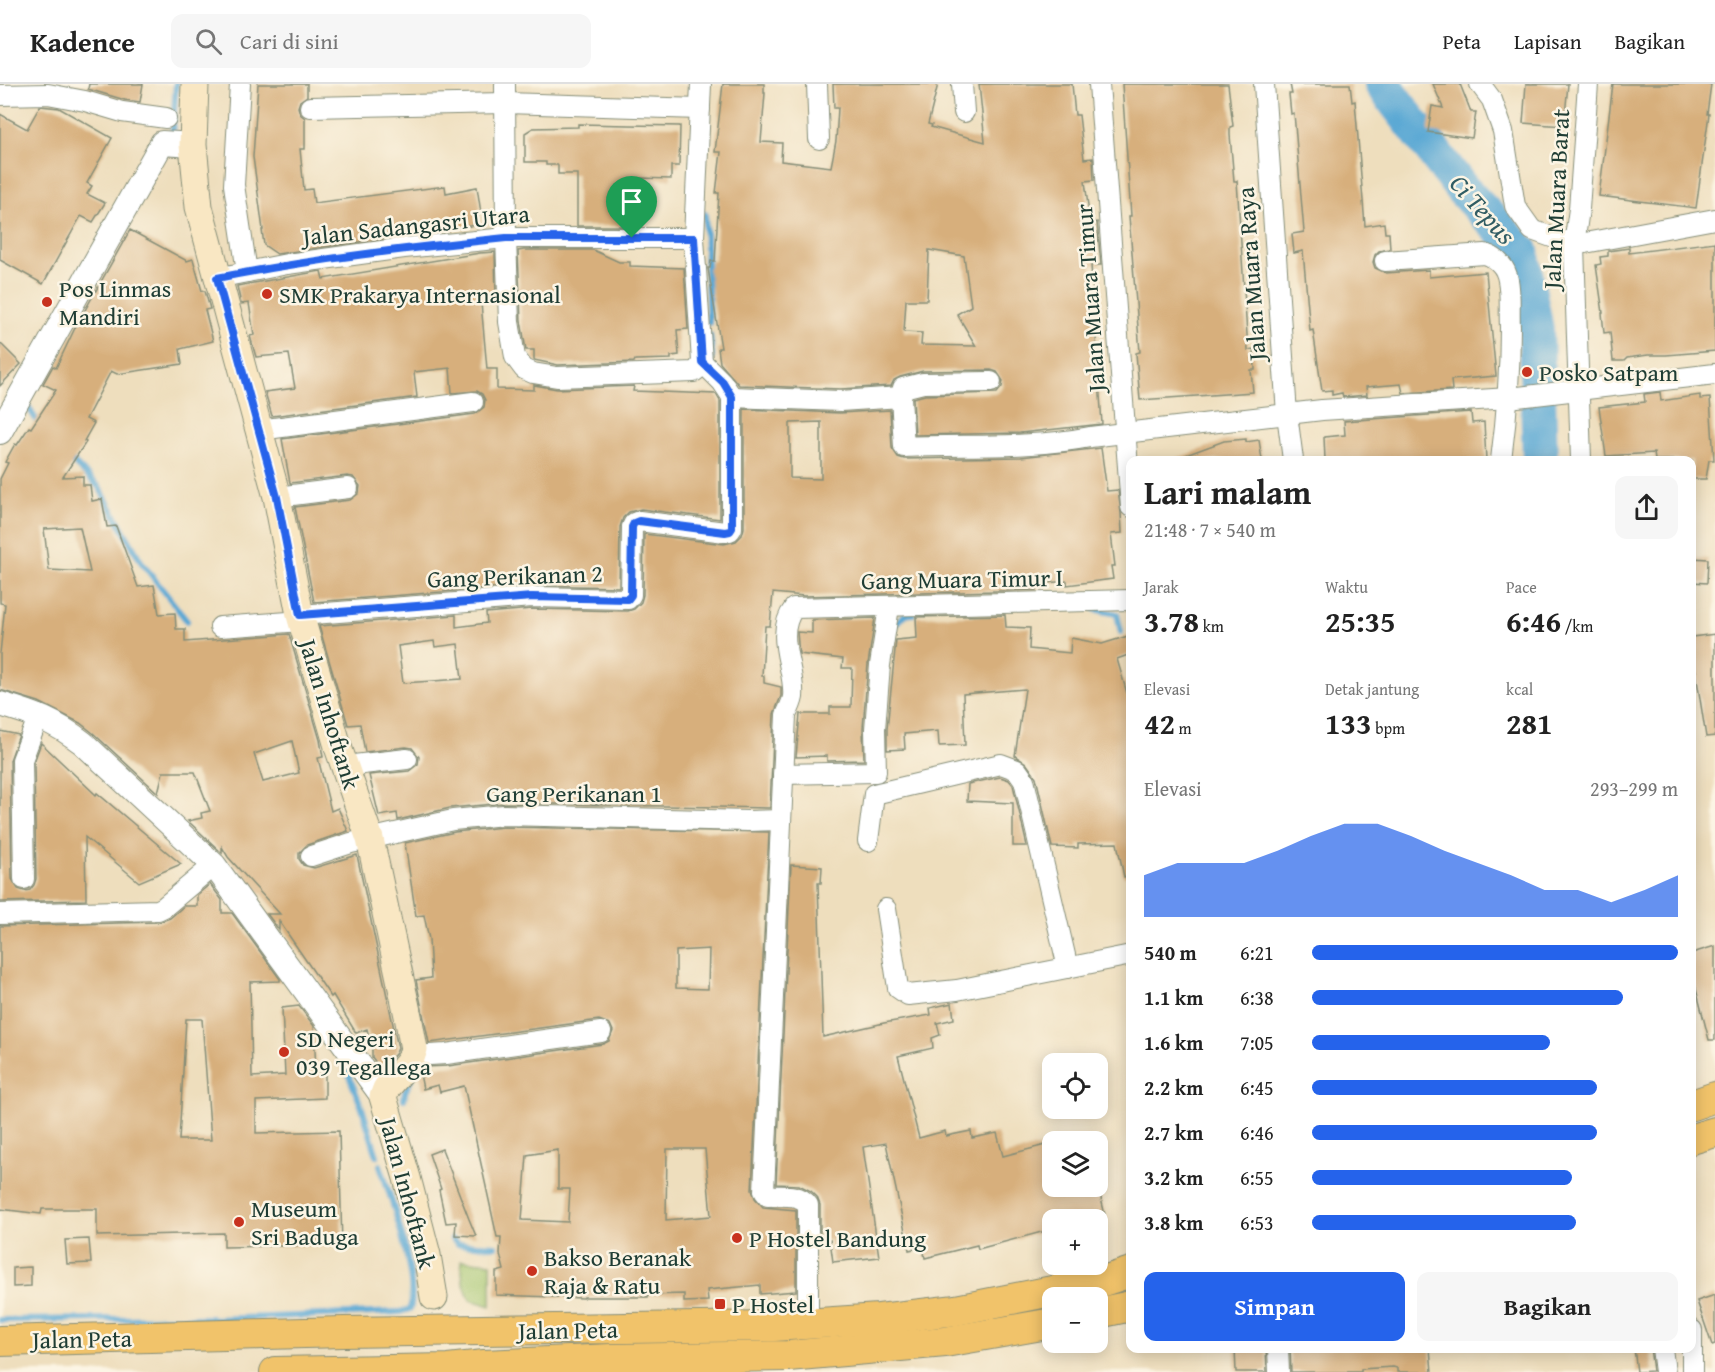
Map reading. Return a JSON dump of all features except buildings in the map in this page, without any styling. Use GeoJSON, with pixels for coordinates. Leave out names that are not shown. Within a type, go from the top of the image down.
{"type":"FeatureCollection","features":[{"type":"Feature","properties":{"kind":"main road","name":"Jalan Inhoftank"},"geometry":{"type":"LineString","coordinates":[[195,84],[193,145],[199,207],[277,497],[301,618],[345,766],[370,839],[408,1016],[414,1049],[413,1056],[386,1089],[383,1097],[407,1178],[434,1297]]}},
{"type":"Feature","properties":{"kind":"main road"},"geometry":{"type":"LineString","coordinates":[[1696,1104],[1715,1097]]}},
{"type":"Feature","properties":{"kind":"main road"},"geometry":{"type":"LineString","coordinates":[[1696,1138],[1715,1132]]}},
{"type":"Feature","properties":{"kind":"main road","name":"Jalan Peta"},"geometry":{"type":"LineString","coordinates":[[0,1341],[434,1331],[753,1327],[808,1324],[956,1310],[1103,1281],[1126,1274]]}},
{"type":"Feature","properties":{"kind":"main road"},"geometry":{"type":"LineString","coordinates":[[1108,1311],[1126,1307]]}},
{"type":"Feature","properties":{"kind":"main road","name":"Jalan Peta"},"geometry":{"type":"LineString","coordinates":[[275,1372],[433,1371],[484,1365],[680,1365],[911,1345],[1042,1325]]}},
{"type":"Feature","properties":{"kind":"main road"},"geometry":{"type":"LineString","coordinates":[[433,1371],[434,1331]]}},
{"type":"Feature","properties":{"kind":"street"},"geometry":{"type":"LineString","coordinates":[[240,84],[234,186],[247,272]]}},
{"type":"Feature","properties":{"kind":"street"},"geometry":{"type":"LineString","coordinates":[[701,84],[694,238],[703,366],[732,397],[840,401],[901,397]]}},
{"type":"Feature","properties":{"kind":"street"},"geometry":{"type":"LineString","coordinates":[[818,84],[819,139]]}},
{"type":"Feature","properties":{"kind":"street"},"geometry":{"type":"LineString","coordinates":[[962,84],[964,111]]}},
{"type":"Feature","properties":{"kind":"street","name":"Jalan Muara Timur"},"geometry":{"type":"LineString","coordinates":[[1100,84],[1128,456]]}},
{"type":"Feature","properties":{"kind":"street","name":"Jalan Muara Raya"},"geometry":{"type":"LineString","coordinates":[[1264,84],[1287,414],[1292,456]]}},
{"type":"Feature","properties":{"kind":"street"},"geometry":{"type":"LineString","coordinates":[[1480,84],[1492,100],[1503,130],[1515,206],[1532,230],[1574,245],[1715,219],[1715,214]]}},
{"type":"Feature","properties":{"kind":"street","name":"Jalan Muara Barat"},"geometry":{"type":"LineString","coordinates":[[1580,456],[1570,391],[1574,245],[1579,209],[1588,84]]}},
{"type":"Feature","properties":{"kind":"street"},"geometry":{"type":"LineString","coordinates":[[310,106],[505,93],[700,109]]}},
{"type":"Feature","properties":{"kind":"street"},"geometry":{"type":"LineString","coordinates":[[505,93],[509,322],[515,357],[524,369],[533,373],[557,376],[703,366]]}},
{"type":"Feature","properties":{"kind":"street"},"geometry":{"type":"LineString","coordinates":[[0,95],[48,94],[85,101],[122,112],[166,118]]}},
{"type":"Feature","properties":{"kind":"street"},"geometry":{"type":"LineString","coordinates":[[0,432],[162,143],[193,145]]}},
{"type":"Feature","properties":{"kind":"street","name":"Jalan Sadangasri Utara"},"geometry":{"type":"LineString","coordinates":[[217,278],[287,264],[404,248],[506,238],[694,238]]}},
{"type":"Feature","properties":{"kind":"street","name":"Jalan Muara Barat"},"geometry":{"type":"LineString","coordinates":[[1386,261],[1485,254],[1494,257],[1502,265],[1508,279],[1510,362],[1516,397],[1502,456]]}},
{"type":"Feature","properties":{"kind":"street"},"geometry":{"type":"LineString","coordinates":[[991,382],[923,383],[903,388],[901,397],[904,447],[1056,444],[1090,437],[1287,414],[1516,397],[1715,374]]}},
{"type":"Feature","properties":{"kind":"street","name":"Gang Perikanan 2"},"geometry":{"type":"LineString","coordinates":[[301,618],[532,597],[628,599],[631,595],[632,527],[634,523],[639,521],[725,532],[732,528],[732,397]]}},
{"type":"Feature","properties":{"kind":"street"},"geometry":{"type":"LineString","coordinates":[[259,430],[473,402]]}},
{"type":"Feature","properties":{"kind":"street"},"geometry":{"type":"LineString","coordinates":[[277,497],[348,488]]}},
{"type":"Feature","properties":{"kind":"street","name":"Gang Muara Timur I"},"geometry":{"type":"LineString","coordinates":[[783,774],[786,715],[793,695],[786,658],[786,626],[788,617],[794,608],[1126,600]]}},
{"type":"Feature","properties":{"kind":"street"},"geometry":{"type":"LineString","coordinates":[[808,1324],[808,1205],[804,1199],[768,1196],[764,1191],[783,774],[876,772],[874,729],[880,665],[889,607]]}},
{"type":"Feature","properties":{"kind":"street"},"geometry":{"type":"LineString","coordinates":[[220,627],[301,618]]}},
{"type":"Feature","properties":{"kind":"street"},"geometry":{"type":"LineString","coordinates":[[0,704],[39,716],[61,727],[83,743],[214,865],[383,1097]]}},
{"type":"Feature","properties":{"kind":"street"},"geometry":{"type":"LineString","coordinates":[[24,879],[22,760],[39,716]]}},
{"type":"Feature","properties":{"kind":"street"},"geometry":{"type":"LineString","coordinates":[[345,766],[406,759]]}},
{"type":"Feature","properties":{"kind":"street"},"geometry":{"type":"LineString","coordinates":[[868,841],[874,794],[1001,764],[1017,770],[1024,780],[1068,968]]}},
{"type":"Feature","properties":{"kind":"street","name":"Gang Perikanan 1"},"geometry":{"type":"LineString","coordinates":[[311,856],[370,839],[453,820],[504,815],[781,820]]}},
{"type":"Feature","properties":{"kind":"street"},"geometry":{"type":"LineString","coordinates":[[0,914],[158,910],[164,908],[214,865]]}},
{"type":"Feature","properties":{"kind":"street"},"geometry":{"type":"LineString","coordinates":[[886,909],[898,988],[908,995],[957,990],[1126,956]]}},
{"type":"Feature","properties":{"kind":"street"},"geometry":{"type":"LineString","coordinates":[[413,1056],[446,1054],[601,1032]]}},
{"type":"Feature","properties":{"kind":"street","name":"Jalan Inhoftank"},"geometry":{"type":"LineString","coordinates":[[434,1297],[434,1331]]}},
{"type":"Feature","properties":{"kind":"street"},"geometry":{"type":"LineString","coordinates":[[1278,1353],[1279,1372]]}},
{"type":"Feature","properties":{"kind":"street"},"geometry":{"type":"LineString","coordinates":[[1663,1353],[1665,1372]]}},
{"type":"Feature","properties":{"kind":"street"},"geometry":{"type":"LineString","coordinates":[[1692,1353],[1692,1372],[1697,1372]]}},
{"type":"Feature","properties":{"kind":"green space"},"geometry":{"type":"Polygon","coordinates":[[[461,1260],[491,1263],[491,1306],[470,1300],[463,1282],[461,1260]]]}},
{"type":"Feature","properties":{"kind":"waterway"},"geometry":{"type":"LineString","coordinates":[[172,137],[176,84]]}},
{"type":"Feature","properties":{"kind":"waterway","name":"Ci Tepus"},"geometry":{"type":"LineString","coordinates":[[1382,84],[1462,189],[1521,251],[1536,330],[1540,456]]}},
{"type":"Feature","properties":{"kind":"waterway"},"geometry":{"type":"LineString","coordinates":[[705,214],[709,323]]}},
{"type":"Feature","properties":{"kind":"waterway"},"geometry":{"type":"LineString","coordinates":[[709,365],[712,356],[710,336]]}},
{"type":"Feature","properties":{"kind":"waterway"},"geometry":{"type":"LineString","coordinates":[[25,402],[40,426]]}},
{"type":"Feature","properties":{"kind":"waterway"},"geometry":{"type":"LineString","coordinates":[[69,458],[99,487],[142,563],[187,621]]}},
{"type":"Feature","properties":{"kind":"waterway"},"geometry":{"type":"LineString","coordinates":[[1094,609],[1117,614],[1121,632]]}},
{"type":"Feature","properties":{"kind":"waterway"},"geometry":{"type":"LineString","coordinates":[[892,627],[906,614],[913,614]]}},
{"type":"Feature","properties":{"kind":"waterway"},"geometry":{"type":"LineString","coordinates":[[343,1061],[362,1108],[377,1156]]}},
{"type":"Feature","properties":{"kind":"waterway"},"geometry":{"type":"LineString","coordinates":[[404,1099],[411,1079]]}},
{"type":"Feature","properties":{"kind":"waterway"},"geometry":{"type":"LineString","coordinates":[[214,1319],[400,1312],[410,1309],[411,1278],[397,1217],[380,1165]]}},
{"type":"Feature","properties":{"kind":"waterway"},"geometry":{"type":"LineString","coordinates":[[452,1239],[458,1244],[495,1246]]}},
{"type":"Feature","properties":{"kind":"waterway"},"geometry":{"type":"LineString","coordinates":[[0,1320],[211,1318]]}},
{"type":"Feature","properties":{"kind":"place","name":"SMK Prakarya Internasional"},"geometry":{"type":"Point","coordinates":[267,294]}},
{"type":"Feature","properties":{"kind":"place","name":"Pos Linmas Mandiri"},"geometry":{"type":"Point","coordinates":[47,302]}},
{"type":"Feature","properties":{"kind":"place","name":"Posko Satpam"},"geometry":{"type":"Point","coordinates":[1527,372]}},
{"type":"Feature","properties":{"kind":"place","name":"SD Negeri 039 Tegallega"},"geometry":{"type":"Point","coordinates":[284,1052]}},
{"type":"Feature","properties":{"kind":"place","name":"Museum Sri Baduga"},"geometry":{"type":"Point","coordinates":[239,1222]}},
{"type":"Feature","properties":{"kind":"place","name":"P Hostel Bandung"},"geometry":{"type":"Point","coordinates":[737,1238]}},
{"type":"Feature","properties":{"kind":"place","name":"Bakso Beranak Raja & Ratu"},"geometry":{"type":"Point","coordinates":[532,1271]}},
{"type":"Feature","properties":{"kind":"place","name":"P Hostel"},"geometry":{"type":"Point","coordinates":[720,1304]}},
{"type":"Feature","properties":{"kind":"route"},"geometry":{"type":"LineString","coordinates":[[506,238],[632,238],[694,238],[702,362],[711,368],[723,382],[732,397],[732,528],[730,531],[639,521],[634,523],[632,527],[631,595],[628,599],[532,597],[300,615],[277,497],[217,278],[287,264],[404,248],[506,238]]}}]}
